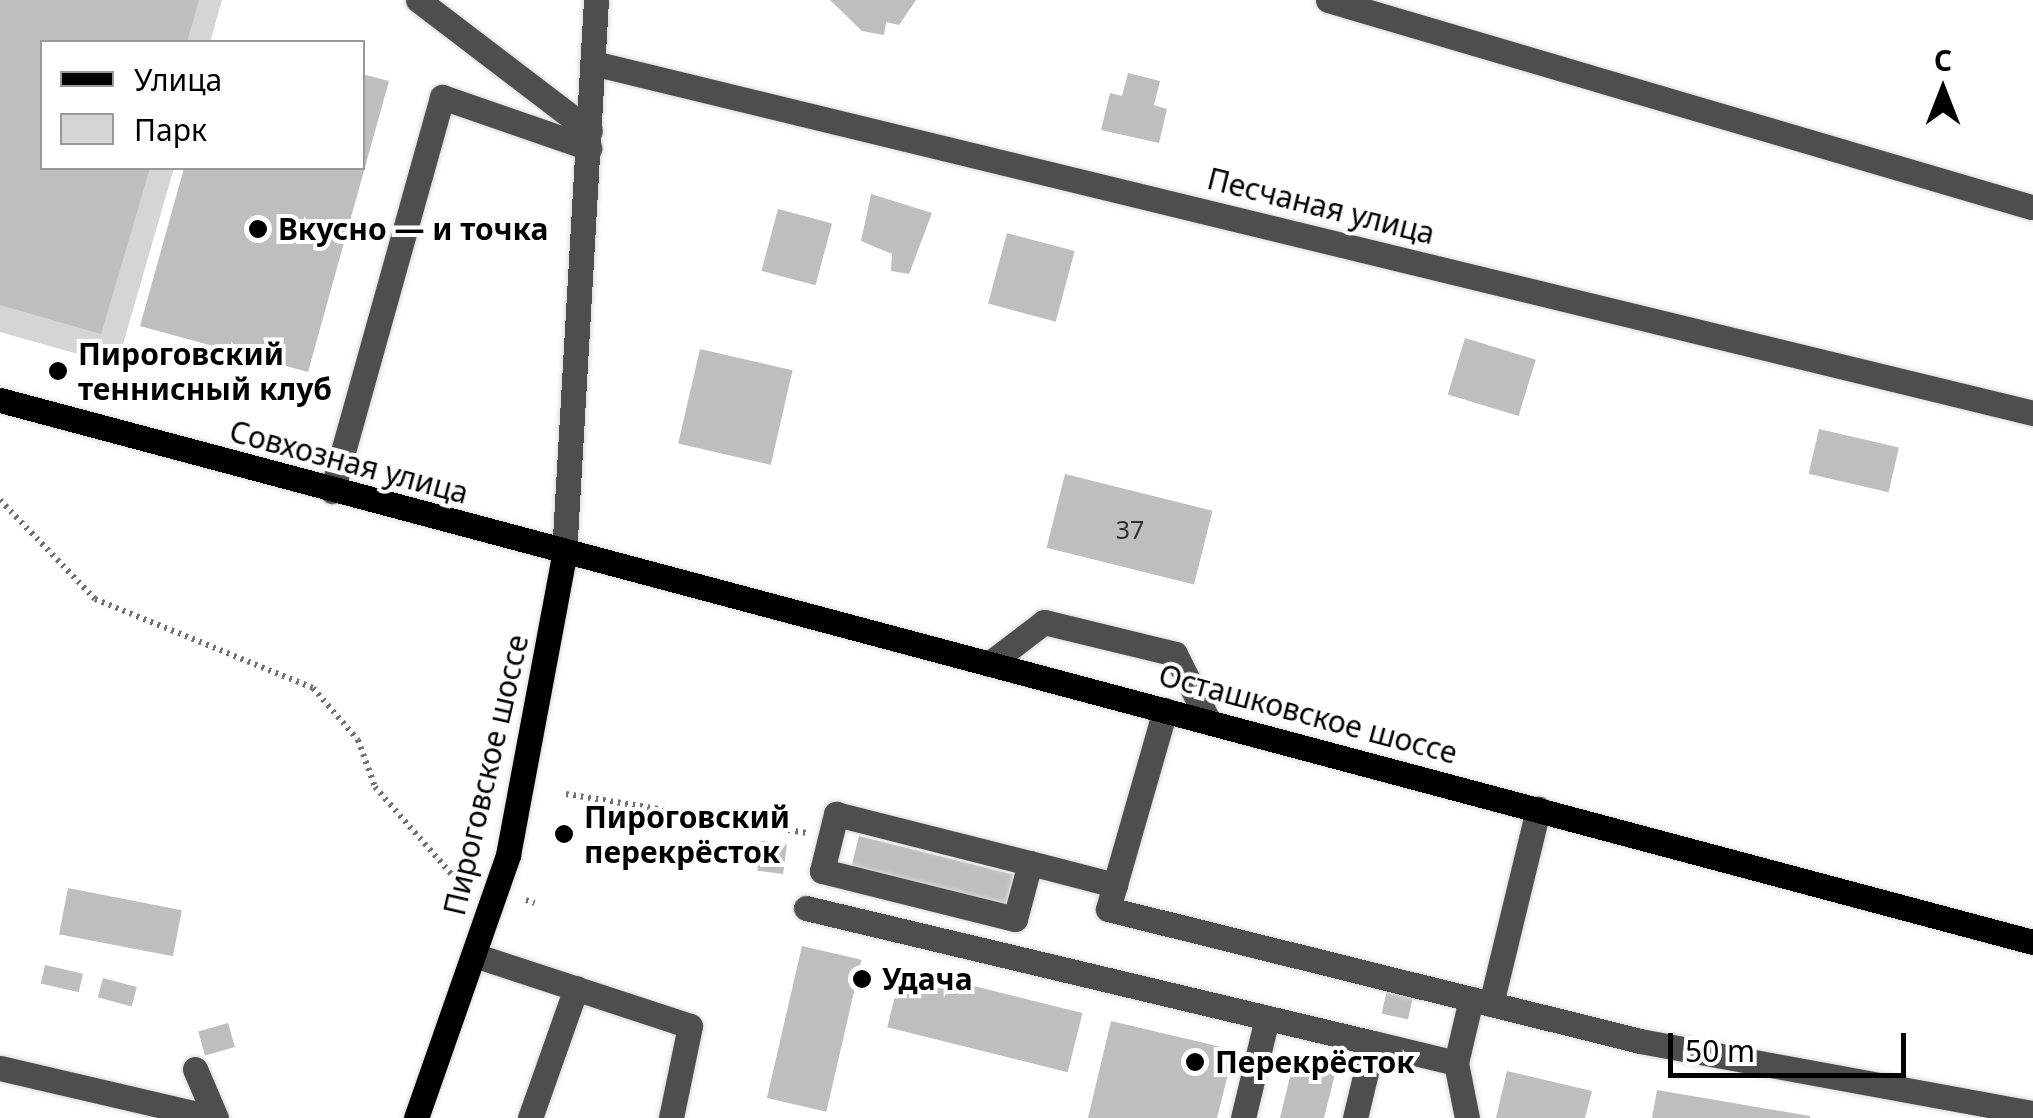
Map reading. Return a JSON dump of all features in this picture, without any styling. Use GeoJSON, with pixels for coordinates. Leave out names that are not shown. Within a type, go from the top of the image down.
{"type":"FeatureCollection","features":[{"type":"Feature","properties":{"kind":"main road","name":"Совхозная улица"},"geometry":{"type":"LineString","coordinates":[[0,400],[564,554]]}},
{"type":"Feature","properties":{"kind":"main road","name":"Осташковское шоссе"},"geometry":{"type":"LineString","coordinates":[[564,554],[2033,942]]}},
{"type":"Feature","properties":{"kind":"main road","name":"Пироговское шоссе"},"geometry":{"type":"LineString","coordinates":[[416,1118],[477,956],[526,777],[564,554]]}},
{"type":"Feature","properties":{"kind":"street"},"geometry":{"type":"LineString","coordinates":[[418,0],[590,139]]}},
{"type":"Feature","properties":{"kind":"street"},"geometry":{"type":"LineString","coordinates":[[564,554],[596,0]]}},
{"type":"Feature","properties":{"kind":"street"},"geometry":{"type":"LineString","coordinates":[[1328,0],[2031,207]]}},
{"type":"Feature","properties":{"kind":"street","name":"Песчаная улица"},"geometry":{"type":"LineString","coordinates":[[593,63],[2033,413]]}},
{"type":"Feature","properties":{"kind":"street"},"geometry":{"type":"LineString","coordinates":[[332,491],[442,98],[590,139]]}},
{"type":"Feature","properties":{"kind":"street"},"geometry":{"type":"LineString","coordinates":[[988,664],[1044,622],[1175,654],[1209,722]]}},
{"type":"Feature","properties":{"kind":"street"},"geometry":{"type":"LineString","coordinates":[[1165,710],[1108,909],[1481,1002],[2033,1113]]}},
{"type":"Feature","properties":{"kind":"street"},"geometry":{"type":"LineString","coordinates":[[1467,1118],[1456,1063],[1481,1002],[1538,809]]}},
{"type":"Feature","properties":{"kind":"street"},"geometry":{"type":"LineString","coordinates":[[1030,863],[1016,919],[822,871],[836,814],[1115,884]]}},
{"type":"Feature","properties":{"kind":"street"},"geometry":{"type":"LineString","coordinates":[[806,908],[1456,1063]]}},
{"type":"Feature","properties":{"kind":"street"},"geometry":{"type":"LineString","coordinates":[[477,956],[690,1026],[671,1118]]}},
{"type":"Feature","properties":{"kind":"street"},"geometry":{"type":"LineString","coordinates":[[530,1118],[576,988]]}},
{"type":"Feature","properties":{"kind":"street"},"geometry":{"type":"LineString","coordinates":[[1243,1118],[1267,1018]]}},
{"type":"Feature","properties":{"kind":"street"},"geometry":{"type":"LineString","coordinates":[[1355,1118],[1373,1043]]}},
{"type":"Feature","properties":{"kind":"street"},"geometry":{"type":"LineString","coordinates":[[0,1068],[215,1118]]}},
{"type":"Feature","properties":{"kind":"street"},"geometry":{"type":"LineString","coordinates":[[195,1068],[215,1118]]}},
{"type":"Feature","properties":{"kind":"path"},"geometry":{"type":"LineString","coordinates":[[0,500],[95,599],[313,688],[358,740],[375,787],[455,878]]}},
{"type":"Feature","properties":{"kind":"path"},"geometry":{"type":"LineString","coordinates":[[566,794],[831,836]]}},
{"type":"Feature","properties":{"kind":"green space"},"geometry":{"type":"Polygon","coordinates":[[[0,0],[222,0],[211,40],[40,40],[40,170],[173,170],[117,365],[0,332],[0,0]]]}},
{"type":"Feature","properties":{"kind":"building"},"geometry":{"type":"Polygon","coordinates":[[[0,0],[199,0],[188,40],[40,40],[40,170],[149,170],[101,334],[0,305],[0,0]]]}},
{"type":"Feature","properties":{"kind":"building"},"geometry":{"type":"Polygon","coordinates":[[[830,0],[916,0],[899,25],[886,22],[884,35],[862,31],[830,0]]]}},
{"type":"Feature","properties":{"kind":"building"},"geometry":{"type":"Polygon","coordinates":[[[1128,73],[1160,81],[1154,105],[1167,109],[1159,143],[1101,130],[1110,93],[1122,96],[1128,73]]]}},
{"type":"Feature","properties":{"kind":"building"},"geometry":{"type":"Polygon","coordinates":[[[365,75],[389,81],[365,167],[365,75]]]}},
{"type":"Feature","properties":{"kind":"building"},"geometry":{"type":"Polygon","coordinates":[[[183,170],[364,170],[308,372],[140,326],[183,170]]]}},
{"type":"Feature","properties":{"kind":"building"},"geometry":{"type":"Polygon","coordinates":[[[871,194],[932,213],[909,274],[891,271],[892,254],[861,241],[871,194]]]}},
{"type":"Feature","properties":{"kind":"building"},"geometry":{"type":"Polygon","coordinates":[[[778,209],[832,223],[816,285],[761,271],[778,209]]]}},
{"type":"Feature","properties":{"kind":"building"},"geometry":{"type":"Polygon","coordinates":[[[1007,233],[1075,251],[1056,322],[988,304],[1007,233]]]}},
{"type":"Feature","properties":{"kind":"building"},"geometry":{"type":"Polygon","coordinates":[[[1465,338],[1536,360],[1519,416],[1448,394],[1465,338]]]}},
{"type":"Feature","properties":{"kind":"building"},"geometry":{"type":"Polygon","coordinates":[[[700,349],[793,370],[771,465],[678,444],[700,349]]]}},
{"type":"Feature","properties":{"kind":"building"},"geometry":{"type":"Polygon","coordinates":[[[1819,429],[1899,447],[1889,492],[1809,474],[1819,429]]]}},
{"type":"Feature","properties":{"kind":"building"},"geometry":{"type":"Polygon","coordinates":[[[1065,474],[1212,511],[1194,585],[1047,548],[1065,474]]]}},
{"type":"Feature","properties":{"kind":"building"},"geometry":{"type":"Polygon","coordinates":[[[859,836],[1013,874],[1006,905],[852,866],[859,836]]]}},
{"type":"Feature","properties":{"kind":"building"},"geometry":{"type":"Polygon","coordinates":[[[761,841],[787,844],[783,874],[757,871],[761,841]]]}},
{"type":"Feature","properties":{"kind":"building"},"geometry":{"type":"Polygon","coordinates":[[[68,888],[182,910],[173,956],[59,934],[68,888]]]}},
{"type":"Feature","properties":{"kind":"building"},"geometry":{"type":"Polygon","coordinates":[[[802,946],[861,960],[826,1112],[767,1098],[802,946]]]}},
{"type":"Feature","properties":{"kind":"building"},"geometry":{"type":"Polygon","coordinates":[[[45,965],[83,974],[79,992],[41,984],[45,965]]]}},
{"type":"Feature","properties":{"kind":"building"},"geometry":{"type":"Polygon","coordinates":[[[902,968],[1082,1013],[1068,1072],[887,1027],[902,968]]]}},
{"type":"Feature","properties":{"kind":"building"},"geometry":{"type":"Polygon","coordinates":[[[103,978],[137,987],[132,1006],[98,997],[103,978]]]}},
{"type":"Feature","properties":{"kind":"building"},"geometry":{"type":"Polygon","coordinates":[[[1387,990],[1413,996],[1408,1019],[1382,1013],[1387,990]]]}},
{"type":"Feature","properties":{"kind":"building"},"geometry":{"type":"Polygon","coordinates":[[[1111,1021],[1234,1050],[1217,1118],[1088,1118],[1111,1021]]]}},
{"type":"Feature","properties":{"kind":"building"},"geometry":{"type":"Polygon","coordinates":[[[228,1023],[235,1047],[205,1056],[198,1032],[228,1023]]]}},
{"type":"Feature","properties":{"kind":"building"},"geometry":{"type":"Polygon","coordinates":[[[1294,1060],[1336,1070],[1324,1118],[1280,1118],[1294,1060]]]}},
{"type":"Feature","properties":{"kind":"building"},"geometry":{"type":"Polygon","coordinates":[[[1507,1071],[1592,1091],[1585,1118],[1496,1118],[1507,1071]]]}},
{"type":"Feature","properties":{"kind":"building"},"geometry":{"type":"Polygon","coordinates":[[[1657,1090],[1810,1116],[1810,1118],[1652,1118],[1657,1090]]]}},
{"type":"Feature","properties":{"kind":"place","name":"Вкусно — и точка"},"geometry":{"type":"Point","coordinates":[258,229]}},
{"type":"Feature","properties":{"kind":"place","name":"Пироговский теннисный клуб"},"geometry":{"type":"Point","coordinates":[58,371]}},
{"type":"Feature","properties":{"kind":"place","name":"Пироговский перекрёсток"},"geometry":{"type":"Point","coordinates":[564,834]}},
{"type":"Feature","properties":{"kind":"place","name":"Удача"},"geometry":{"type":"Point","coordinates":[862,979]}},
{"type":"Feature","properties":{"kind":"place","name":"Перекрёсток"},"geometry":{"type":"Point","coordinates":[1195,1062]}}]}
